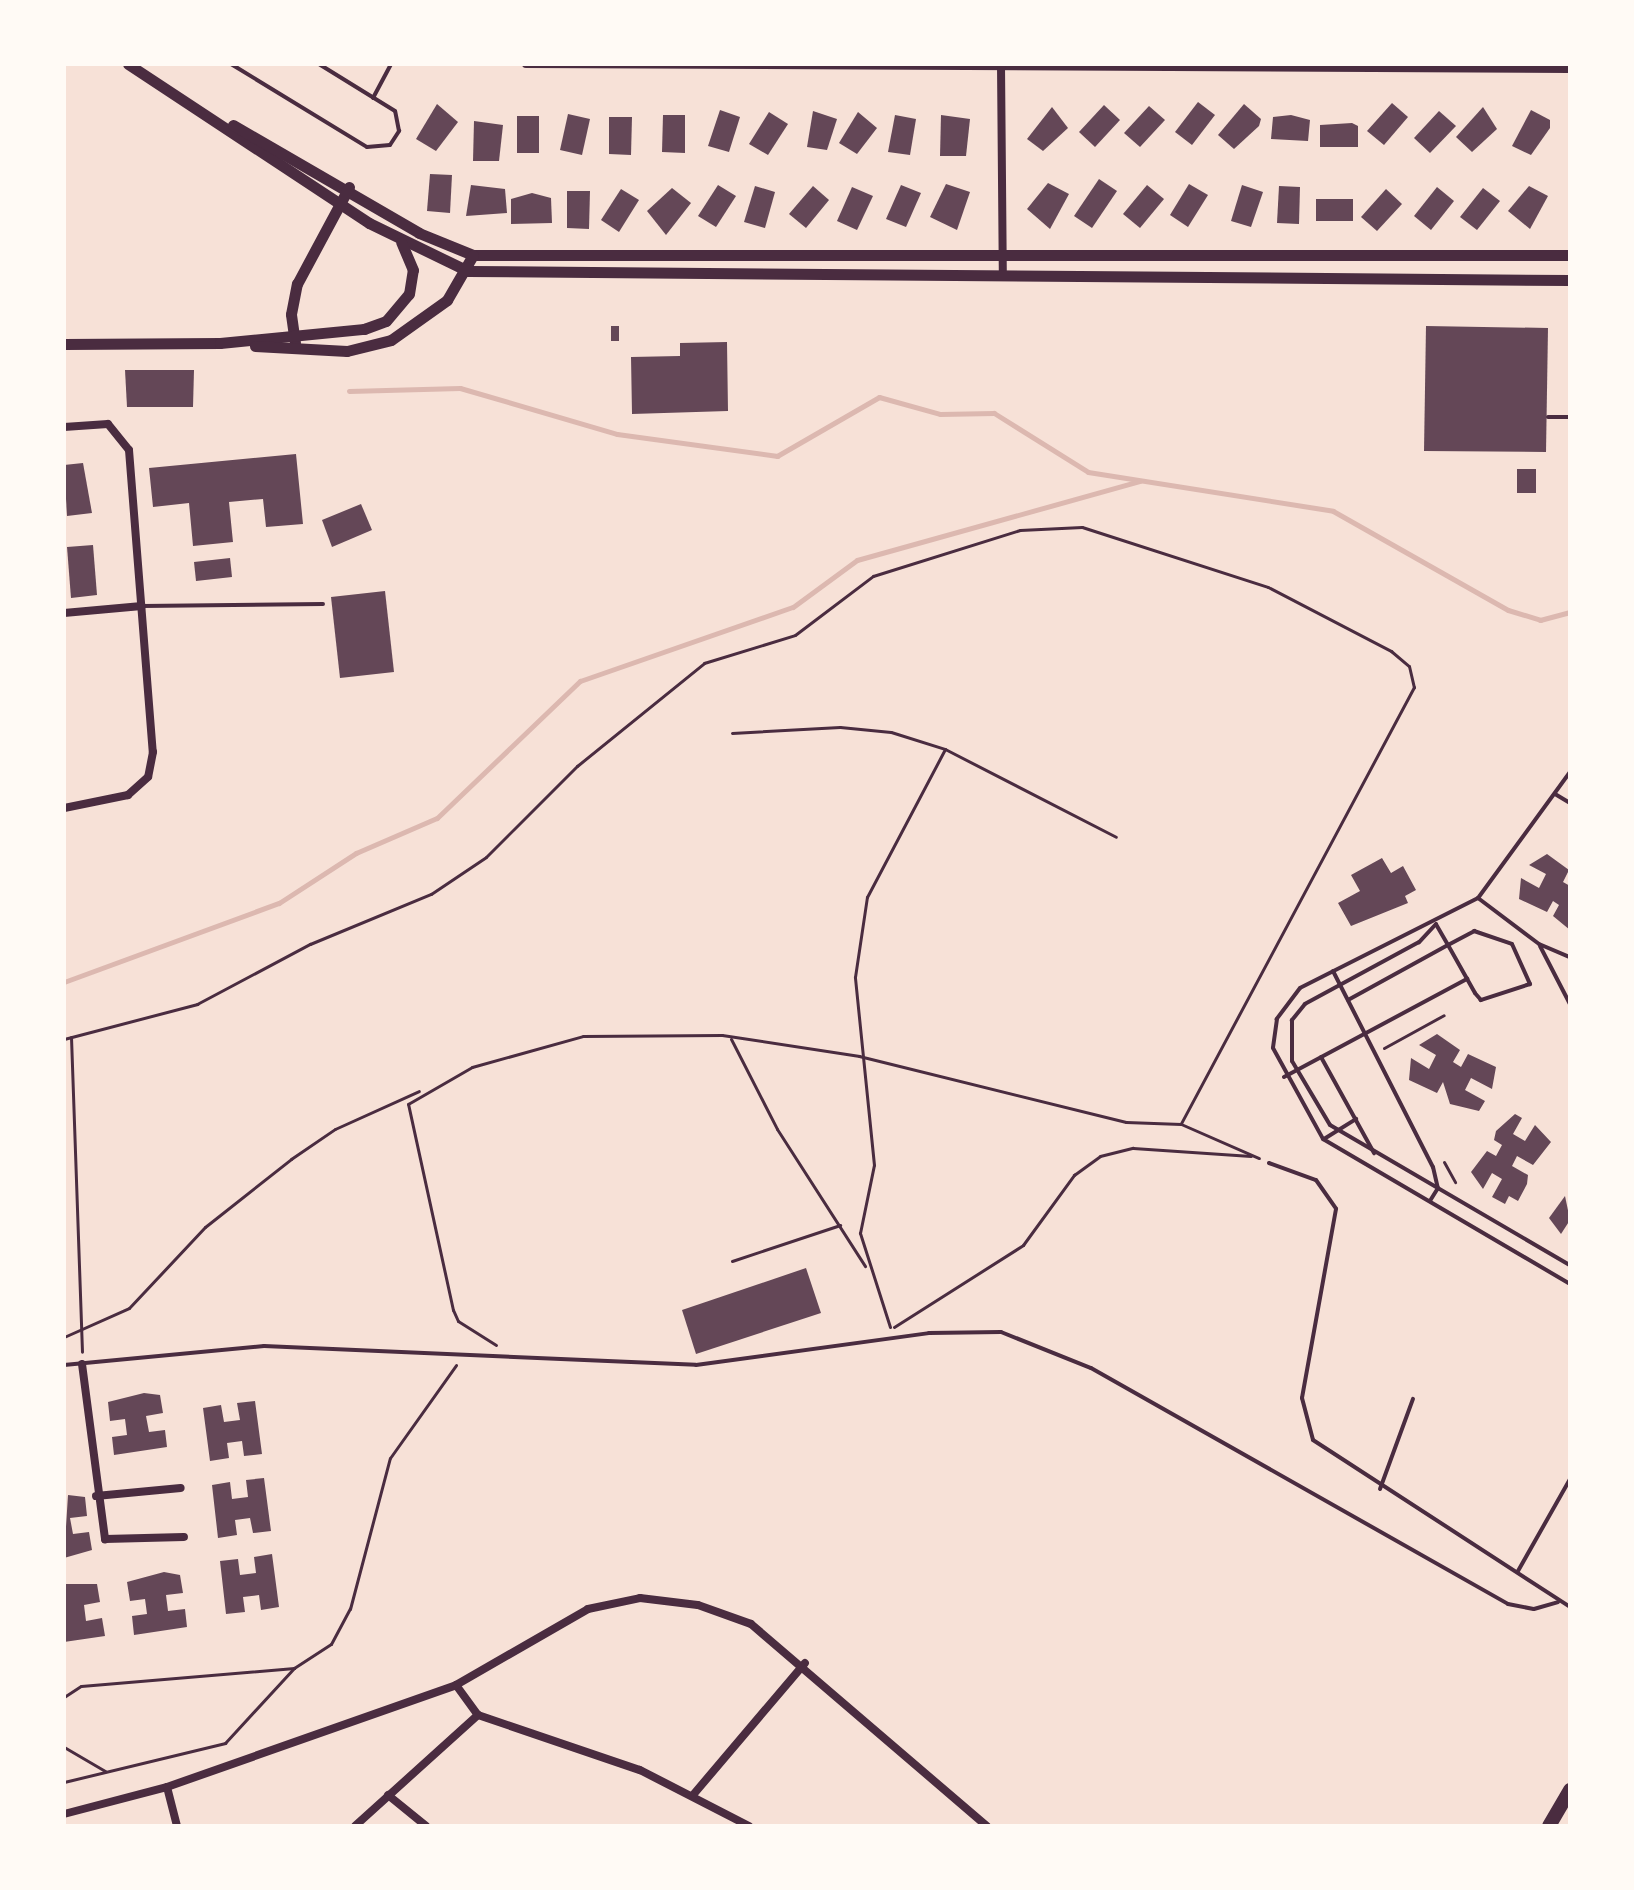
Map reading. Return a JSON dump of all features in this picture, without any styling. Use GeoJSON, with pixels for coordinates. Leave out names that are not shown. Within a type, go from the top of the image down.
{"type":"FeatureCollection","features":[{"type":"Feature","properties":{"kind":"highway"},"geometry":{"type":"LineString","coordinates":[[1549,1826],[1570,1790]]}},
{"type":"Feature","properties":{"kind":"street"},"geometry":{"type":"LineString","coordinates":[[128,64],[401,242],[468,271],[1570,280]]}},
{"type":"Feature","properties":{"kind":"street"},"geometry":{"type":"LineString","coordinates":[[526,64],[1570,69]]}},
{"type":"Feature","properties":{"kind":"street"},"geometry":{"type":"LineString","coordinates":[[1001,66],[1003,277]]}},
{"type":"Feature","properties":{"kind":"street"},"geometry":{"type":"LineString","coordinates":[[180,98],[349,187],[419,233],[473,255],[1003,258],[1570,255]]}},
{"type":"Feature","properties":{"kind":"street"},"geometry":{"type":"LineString","coordinates":[[297,350],[293,298],[337,203],[349,187]]}},
{"type":"Feature","properties":{"kind":"street"},"geometry":{"type":"LineString","coordinates":[[64,344],[220,343],[346,334],[395,314],[412,283],[401,242]]}},
{"type":"Feature","properties":{"kind":"street"},"geometry":{"type":"LineString","coordinates":[[220,343],[347,351],[391,340],[447,300],[468,271],[473,255]]}},
{"type":"Feature","properties":{"kind":"street"},"geometry":{"type":"LineString","coordinates":[[64,427],[108,424],[127,441],[153,752],[148,777],[105,804],[64,808]]}},
{"type":"Feature","properties":{"kind":"street"},"geometry":{"type":"LineString","coordinates":[[64,613],[142,606]]}},
{"type":"Feature","properties":{"kind":"street"},"geometry":{"type":"LineString","coordinates":[[82,1364],[100,1529],[114,1543],[184,1537]]}},
{"type":"Feature","properties":{"kind":"street"},"geometry":{"type":"LineString","coordinates":[[96,1496],[181,1488]]}},
{"type":"Feature","properties":{"kind":"street"},"geometry":{"type":"LineString","coordinates":[[64,1814],[167,1787],[456,1685],[588,1609],[640,1598],[725,1612],[805,1663],[987,1826]]}},
{"type":"Feature","properties":{"kind":"street"},"geometry":{"type":"LineString","coordinates":[[693,1795],[805,1663]]}},
{"type":"Feature","properties":{"kind":"street"},"geometry":{"type":"LineString","coordinates":[[456,1685],[478,1715],[536,1731],[693,1795],[749,1826]]}},
{"type":"Feature","properties":{"kind":"street"},"geometry":{"type":"LineString","coordinates":[[355,1826],[478,1715]]}},
{"type":"Feature","properties":{"kind":"street"},"geometry":{"type":"LineString","coordinates":[[167,1787],[177,1826]]}},
{"type":"Feature","properties":{"kind":"street"},"geometry":{"type":"LineString","coordinates":[[388,1795],[426,1826]]}},
{"type":"Feature","properties":{"kind":"lane"},"geometry":{"type":"LineString","coordinates":[[231,64],[380,151],[401,120],[319,64]]}},
{"type":"Feature","properties":{"kind":"lane"},"geometry":{"type":"LineString","coordinates":[[373,98],[391,64]]}},
{"type":"Feature","properties":{"kind":"lane"},"geometry":{"type":"LineString","coordinates":[[1548,417],[1570,417]]}},
{"type":"Feature","properties":{"kind":"lane"},"geometry":{"type":"LineString","coordinates":[[142,606],[323,604]]}},
{"type":"Feature","properties":{"kind":"lane"},"geometry":{"type":"LineString","coordinates":[[1570,772],[1478,898],[1436,924],[1300,988],[1277,1019],[1273,1048],[1284,1077],[1323,1139],[1570,1284]]}},
{"type":"Feature","properties":{"kind":"lane"},"geometry":{"type":"LineString","coordinates":[[1554,794],[1570,803]]}},
{"type":"Feature","properties":{"kind":"lane"},"geometry":{"type":"LineString","coordinates":[[1478,898],[1539,944],[1570,957]]}},
{"type":"Feature","properties":{"kind":"lane"},"geometry":{"type":"LineString","coordinates":[[1348,1000],[1448,945],[1474,931],[1502,937],[1530,984],[1488,1002],[1467,979],[1448,945],[1436,924]]}},
{"type":"Feature","properties":{"kind":"lane"},"geometry":{"type":"LineString","coordinates":[[1436,924],[1419,942],[1339,983],[1292,1020],[1288,1040],[1296,1070],[1339,1130],[1375,1154],[1570,1265]]}},
{"type":"Feature","properties":{"kind":"lane"},"geometry":{"type":"LineString","coordinates":[[1539,944],[1570,1004]]}},
{"type":"Feature","properties":{"kind":"lane"},"geometry":{"type":"LineString","coordinates":[[1333,971],[1438,1188]]}},
{"type":"Feature","properties":{"kind":"lane"},"geometry":{"type":"LineString","coordinates":[[1284,1077],[1467,979]]}},
{"type":"Feature","properties":{"kind":"lane"},"geometry":{"type":"LineString","coordinates":[[1321,1057],[1375,1154]]}},
{"type":"Feature","properties":{"kind":"lane"},"geometry":{"type":"LineString","coordinates":[[1323,1139],[1356,1119]]}},
{"type":"Feature","properties":{"kind":"lane"},"geometry":{"type":"LineString","coordinates":[[1269,1163],[1316,1180],[1336,1209],[1308,1356],[1305,1421],[1333,1459],[1518,1571],[1558,1602],[1570,1607]]}},
{"type":"Feature","properties":{"kind":"lane"},"geometry":{"type":"LineString","coordinates":[[1430,1201],[1438,1188]]}},
{"type":"Feature","properties":{"kind":"lane"},"geometry":{"type":"LineString","coordinates":[[64,1365],[264,1346],[510,1353],[696,1365],[893,1338],[1001,1332],[1062,1353],[1508,1604],[1534,1609],[1558,1602]]}},
{"type":"Feature","properties":{"kind":"lane"},"geometry":{"type":"LineString","coordinates":[[1380,1489],[1413,1399]]}},
{"type":"Feature","properties":{"kind":"lane"},"geometry":{"type":"LineString","coordinates":[[1518,1571],[1570,1479]]}},
{"type":"Feature","properties":{"kind":"path"},"geometry":{"type":"LineString","coordinates":[[64,1039],[197,1004],[310,944],[431,894],[486,857],[577,766],[704,663],[795,635],[873,576],[1020,530],[1082,527],[1268,587],[1391,651],[1409,666],[1414,687],[1181,1124]]}},
{"type":"Feature","properties":{"kind":"path"},"geometry":{"type":"LineString","coordinates":[[732,733],[840,727],[945,749],[1116,837]]}},
{"type":"Feature","properties":{"kind":"path"},"geometry":{"type":"LineString","coordinates":[[867,1269],[860,1233],[874,1165],[859,1056],[855,977],[867,897],[945,749]]}},
{"type":"Feature","properties":{"kind":"path"},"geometry":{"type":"LineString","coordinates":[[1388,1060],[1382,1049],[1444,1015]]}},
{"type":"Feature","properties":{"kind":"path"},"geometry":{"type":"LineString","coordinates":[[64,1337],[81,1334],[129,1308],[205,1227],[291,1159],[335,1129],[496,1058],[583,1036],[730,1037],[859,1056],[1126,1122],[1181,1124],[1269,1163]]}},
{"type":"Feature","properties":{"kind":"path"},"geometry":{"type":"LineString","coordinates":[[71,1037],[82,1364]]}},
{"type":"Feature","properties":{"kind":"path"},"geometry":{"type":"LineString","coordinates":[[730,1037],[777,1129],[867,1269],[893,1338]]}},
{"type":"Feature","properties":{"kind":"path"},"geometry":{"type":"LineString","coordinates":[[422,1089],[408,1104],[407,1126],[453,1310],[458,1321],[510,1353]]}},
{"type":"Feature","properties":{"kind":"path"},"geometry":{"type":"LineString","coordinates":[[891,1329],[1023,1245],[1074,1175],[1100,1156],[1133,1148],[1255,1156]]}},
{"type":"Feature","properties":{"kind":"path"},"geometry":{"type":"LineString","coordinates":[[1441,1157],[1455,1182]]}},
{"type":"Feature","properties":{"kind":"path"},"geometry":{"type":"LineString","coordinates":[[732,1261],[840,1225]]}},
{"type":"Feature","properties":{"kind":"path"},"geometry":{"type":"LineString","coordinates":[[64,1697],[81,1686],[294,1668],[314,1659],[343,1627],[390,1458],[465,1353]]}},
{"type":"Feature","properties":{"kind":"path"},"geometry":{"type":"LineString","coordinates":[[64,1782],[225,1743],[294,1668]]}},
{"type":"Feature","properties":{"kind":"path"},"geometry":{"type":"LineString","coordinates":[[64,1747],[105,1771]]}},
{"type":"Feature","properties":{"kind":"building"},"geometry":{"type":"Polygon","coordinates":[[[1198,102],[1215,115],[1192,145],[1175,132],[1198,102]]]}},
{"type":"Feature","properties":{"kind":"building"},"geometry":{"type":"Polygon","coordinates":[[[1392,103],[1408,117],[1384,145],[1367,131],[1392,103]]]}},
{"type":"Feature","properties":{"kind":"building"},"geometry":{"type":"Polygon","coordinates":[[[437,104],[458,122],[436,151],[416,139],[437,104]]]}},
{"type":"Feature","properties":{"kind":"building"},"geometry":{"type":"Polygon","coordinates":[[[1244,104],[1261,119],[1259,126],[1234,149],[1218,135],[1244,104]]]}},
{"type":"Feature","properties":{"kind":"building"},"geometry":{"type":"Polygon","coordinates":[[[1104,105],[1120,120],[1095,147],[1079,132],[1104,105]]]}},
{"type":"Feature","properties":{"kind":"building"},"geometry":{"type":"Polygon","coordinates":[[[1149,106],[1165,120],[1140,147],[1124,133],[1149,106]]]}},
{"type":"Feature","properties":{"kind":"building"},"geometry":{"type":"Polygon","coordinates":[[[1052,107],[1068,128],[1043,151],[1027,139],[1052,107]]]}},
{"type":"Feature","properties":{"kind":"building"},"geometry":{"type":"Polygon","coordinates":[[[1483,107],[1497,129],[1472,152],[1456,137],[1483,107]]]}},
{"type":"Feature","properties":{"kind":"building"},"geometry":{"type":"Polygon","coordinates":[[[720,110],[740,117],[729,152],[708,146],[720,110]]]}},
{"type":"Feature","properties":{"kind":"building"},"geometry":{"type":"Polygon","coordinates":[[[1531,110],[1550,120],[1550,128],[1531,155],[1512,146],[1531,110]]]}},
{"type":"Feature","properties":{"kind":"building"},"geometry":{"type":"Polygon","coordinates":[[[813,111],[837,119],[827,150],[807,147],[813,111]]]}},
{"type":"Feature","properties":{"kind":"building"},"geometry":{"type":"Polygon","coordinates":[[[1439,111],[1456,126],[1430,153],[1414,138],[1439,111]]]}},
{"type":"Feature","properties":{"kind":"building"},"geometry":{"type":"Polygon","coordinates":[[[769,112],[788,124],[768,155],[749,144],[769,112]]]}},
{"type":"Feature","properties":{"kind":"building"},"geometry":{"type":"Polygon","coordinates":[[[858,112],[877,128],[857,154],[839,143],[858,112]]]}},
{"type":"Feature","properties":{"kind":"building"},"geometry":{"type":"Polygon","coordinates":[[[568,114],[590,119],[582,155],[560,150],[568,114]]]}},
{"type":"Feature","properties":{"kind":"building"},"geometry":{"type":"Polygon","coordinates":[[[663,115],[685,115],[685,153],[662,152],[663,115]]]}},
{"type":"Feature","properties":{"kind":"building"},"geometry":{"type":"Polygon","coordinates":[[[895,115],[916,119],[910,155],[888,152],[895,115]]]}},
{"type":"Feature","properties":{"kind":"building"},"geometry":{"type":"Polygon","coordinates":[[[941,115],[970,119],[966,156],[940,156],[941,115]]]}},
{"type":"Feature","properties":{"kind":"building"},"geometry":{"type":"Polygon","coordinates":[[[1291,115],[1310,120],[1308,141],[1271,139],[1273,117],[1291,115]]]}},
{"type":"Feature","properties":{"kind":"building"},"geometry":{"type":"Polygon","coordinates":[[[517,116],[539,116],[539,153],[517,153],[517,116]]]}},
{"type":"Feature","properties":{"kind":"building"},"geometry":{"type":"Polygon","coordinates":[[[609,117],[632,117],[631,155],[609,154],[609,117]]]}},
{"type":"Feature","properties":{"kind":"building"},"geometry":{"type":"Polygon","coordinates":[[[474,121],[503,125],[499,161],[473,161],[474,121]]]}},
{"type":"Feature","properties":{"kind":"building"},"geometry":{"type":"Polygon","coordinates":[[[1352,123],[1358,126],[1358,147],[1320,147],[1320,125],[1352,123]]]}},
{"type":"Feature","properties":{"kind":"building"},"geometry":{"type":"Polygon","coordinates":[[[430,174],[452,175],[450,213],[427,211],[430,174]]]}},
{"type":"Feature","properties":{"kind":"building"},"geometry":{"type":"Polygon","coordinates":[[[1099,179],[1117,191],[1092,228],[1074,216],[1099,179]]]}},
{"type":"Feature","properties":{"kind":"building"},"geometry":{"type":"Polygon","coordinates":[[[1048,183],[1069,194],[1050,229],[1027,209],[1048,183]]]}},
{"type":"Feature","properties":{"kind":"building"},"geometry":{"type":"Polygon","coordinates":[[[946,184],[970,192],[957,230],[930,217],[946,184]]]}},
{"type":"Feature","properties":{"kind":"building"},"geometry":{"type":"Polygon","coordinates":[[[1189,184],[1208,195],[1188,227],[1170,215],[1189,184]]]}},
{"type":"Feature","properties":{"kind":"building"},"geometry":{"type":"Polygon","coordinates":[[[471,185],[505,189],[507,213],[466,216],[471,185]]]}},
{"type":"Feature","properties":{"kind":"building"},"geometry":{"type":"Polygon","coordinates":[[[718,185],[736,196],[716,227],[698,216],[718,185]]]}},
{"type":"Feature","properties":{"kind":"building"},"geometry":{"type":"Polygon","coordinates":[[[901,185],[921,193],[906,227],[886,219],[901,185]]]}},
{"type":"Feature","properties":{"kind":"building"},"geometry":{"type":"Polygon","coordinates":[[[1147,185],[1164,199],[1140,228],[1123,214],[1147,185]]]}},
{"type":"Feature","properties":{"kind":"building"},"geometry":{"type":"Polygon","coordinates":[[[1242,185],[1263,192],[1251,227],[1231,221],[1242,185]]]}},
{"type":"Feature","properties":{"kind":"building"},"geometry":{"type":"Polygon","coordinates":[[[755,186],[775,192],[765,228],[744,222],[755,186]]]}},
{"type":"Feature","properties":{"kind":"building"},"geometry":{"type":"Polygon","coordinates":[[[813,186],[829,200],[806,228],[789,214],[813,186]]]}},
{"type":"Feature","properties":{"kind":"building"},"geometry":{"type":"Polygon","coordinates":[[[1279,186],[1300,187],[1299,224],[1277,223],[1279,186]]]}},
{"type":"Feature","properties":{"kind":"building"},"geometry":{"type":"Polygon","coordinates":[[[1529,186],[1548,196],[1530,229],[1508,211],[1529,186]]]}},
{"type":"Feature","properties":{"kind":"building"},"geometry":{"type":"Polygon","coordinates":[[[852,187],[873,196],[857,230],[837,221],[852,187]]]}},
{"type":"Feature","properties":{"kind":"building"},"geometry":{"type":"Polygon","coordinates":[[[1437,187],[1454,201],[1431,230],[1414,216],[1437,187]]]}},
{"type":"Feature","properties":{"kind":"building"},"geometry":{"type":"Polygon","coordinates":[[[672,188],[691,203],[666,235],[647,211],[672,188]]]}},
{"type":"Feature","properties":{"kind":"building"},"geometry":{"type":"Polygon","coordinates":[[[1483,188],[1500,201],[1477,230],[1460,217],[1483,188]]]}},
{"type":"Feature","properties":{"kind":"building"},"geometry":{"type":"Polygon","coordinates":[[[621,189],[639,200],[619,232],[601,220],[621,189]]]}},
{"type":"Feature","properties":{"kind":"building"},"geometry":{"type":"Polygon","coordinates":[[[1386,189],[1402,204],[1377,231],[1361,217],[1386,189]]]}},
{"type":"Feature","properties":{"kind":"building"},"geometry":{"type":"Polygon","coordinates":[[[567,191],[590,191],[589,229],[567,228],[567,191]]]}},
{"type":"Feature","properties":{"kind":"building"},"geometry":{"type":"Polygon","coordinates":[[[532,193],[551,198],[552,223],[511,224],[511,199],[532,193]]]}},
{"type":"Feature","properties":{"kind":"building"},"geometry":{"type":"Polygon","coordinates":[[[1316,199],[1353,199],[1353,221],[1316,221],[1316,199]]]}},
{"type":"Feature","properties":{"kind":"building"},"geometry":{"type":"Polygon","coordinates":[[[611,326],[619,326],[619,341],[611,341],[611,326]]]}},
{"type":"Feature","properties":{"kind":"building"},"geometry":{"type":"Polygon","coordinates":[[[1426,326],[1548,328],[1546,452],[1424,451],[1426,326]]]}},
{"type":"Feature","properties":{"kind":"building"},"geometry":{"type":"Polygon","coordinates":[[[727,342],[728,411],[632,414],[631,357],[680,356],[680,343],[727,342]]]}},
{"type":"Feature","properties":{"kind":"building"},"geometry":{"type":"Polygon","coordinates":[[[125,370],[194,370],[193,407],[127,407],[125,370]]]}},
{"type":"Feature","properties":{"kind":"building"},"geometry":{"type":"Polygon","coordinates":[[[296,454],[303,524],[266,527],[263,499],[229,502],[233,542],[193,546],[189,503],[153,507],[149,468],[296,454]]]}},
{"type":"Feature","properties":{"kind":"building"},"geometry":{"type":"Polygon","coordinates":[[[83,463],[92,513],[67,516],[64,465],[83,463]]]}},
{"type":"Feature","properties":{"kind":"building"},"geometry":{"type":"Polygon","coordinates":[[[1517,469],[1536,469],[1536,493],[1517,493],[1517,469]]]}},
{"type":"Feature","properties":{"kind":"building"},"geometry":{"type":"Polygon","coordinates":[[[361,504],[372,530],[332,547],[322,520],[361,504]]]}},
{"type":"Feature","properties":{"kind":"building"},"geometry":{"type":"Polygon","coordinates":[[[93,545],[97,595],[71,598],[67,547],[93,545]]]}},
{"type":"Feature","properties":{"kind":"building"},"geometry":{"type":"Polygon","coordinates":[[[230,558],[232,577],[196,581],[194,562],[230,558]]]}},
{"type":"Feature","properties":{"kind":"building"},"geometry":{"type":"Polygon","coordinates":[[[385,591],[394,672],[340,678],[331,597],[385,591]]]}},
{"type":"Feature","properties":{"kind":"building"},"geometry":{"type":"Polygon","coordinates":[[[1547,854],[1569,870],[1563,882],[1570,886],[1570,930],[1553,916],[1559,905],[1553,901],[1547,912],[1519,899],[1521,878],[1539,888],[1546,874],[1529,865],[1547,854]]]}},
{"type":"Feature","properties":{"kind":"building"},"geometry":{"type":"Polygon","coordinates":[[[1382,858],[1391,873],[1403,866],[1416,890],[1405,896],[1408,903],[1351,926],[1338,903],[1360,891],[1351,875],[1382,858]]]}},
{"type":"Feature","properties":{"kind":"building"},"geometry":{"type":"Polygon","coordinates":[[[1437,1034],[1460,1050],[1453,1062],[1461,1067],[1468,1054],[1496,1067],[1492,1089],[1471,1078],[1465,1090],[1485,1101],[1479,1111],[1450,1104],[1443,1082],[1437,1093],[1409,1080],[1411,1058],[1429,1069],[1436,1055],[1419,1045],[1437,1034]]]}},
{"type":"Feature","properties":{"kind":"building"},"geometry":{"type":"Polygon","coordinates":[[[1515,1114],[1522,1118],[1513,1134],[1525,1141],[1535,1125],[1551,1142],[1533,1165],[1517,1156],[1512,1166],[1528,1175],[1527,1184],[1518,1201],[1509,1196],[1505,1204],[1492,1197],[1502,1179],[1492,1173],[1483,1189],[1471,1172],[1487,1151],[1496,1156],[1502,1145],[1494,1140],[1496,1131],[1515,1114]]]}},
{"type":"Feature","properties":{"kind":"building"},"geometry":{"type":"Polygon","coordinates":[[[1565,1196],[1570,1220],[1561,1234],[1549,1218],[1565,1196]]]}},
{"type":"Feature","properties":{"kind":"building"},"geometry":{"type":"Polygon","coordinates":[[[806,1268],[821,1313],[696,1354],[682,1310],[806,1268]]]}},
{"type":"Feature","properties":{"kind":"building"},"geometry":{"type":"Polygon","coordinates":[[[144,1393],[160,1395],[163,1413],[146,1416],[149,1432],[165,1430],[167,1447],[114,1455],[112,1437],[127,1435],[125,1419],[110,1421],[108,1402],[144,1393]]]}},
{"type":"Feature","properties":{"kind":"building"},"geometry":{"type":"Polygon","coordinates":[[[255,1401],[262,1454],[244,1456],[242,1441],[227,1443],[229,1458],[210,1461],[203,1408],[221,1405],[224,1422],[240,1420],[237,1403],[255,1401]]]}},
{"type":"Feature","properties":{"kind":"building"},"geometry":{"type":"Polygon","coordinates":[[[264,1478],[271,1531],[253,1533],[250,1518],[235,1520],[237,1535],[218,1538],[212,1485],[230,1482],[232,1499],[248,1497],[246,1480],[264,1478]]]}},
{"type":"Feature","properties":{"kind":"building"},"geometry":{"type":"Polygon","coordinates":[[[68,1495],[85,1497],[87,1516],[70,1518],[73,1534],[89,1532],[92,1550],[64,1558],[68,1495]]]}},
{"type":"Feature","properties":{"kind":"building"},"geometry":{"type":"Polygon","coordinates":[[[272,1554],[279,1607],[261,1610],[259,1595],[243,1597],[245,1612],[226,1614],[220,1561],[238,1559],[240,1575],[256,1573],[254,1557],[272,1554]]]}},
{"type":"Feature","properties":{"kind":"building"},"geometry":{"type":"Polygon","coordinates":[[[164,1572],[180,1575],[183,1593],[166,1595],[168,1611],[185,1609],[187,1627],[134,1635],[132,1616],[147,1614],[145,1599],[130,1601],[127,1582],[164,1572]]]}},
{"type":"Feature","properties":{"kind":"building"},"geometry":{"type":"Polygon","coordinates":[[[64,1584],[97,1584],[100,1602],[84,1605],[86,1621],[102,1618],[105,1636],[64,1642],[64,1584]]]}},
{"type":"Feature","properties":{"kind":"waterway"},"geometry":{"type":"LineString","coordinates":[[349,391],[460,388],[617,434],[777,456],[879,397],[940,414],[994,413],[1088,472],[1333,511],[1508,610],[1540,620],[1570,612]]}},
{"type":"Feature","properties":{"kind":"waterway"},"geometry":{"type":"LineString","coordinates":[[64,982],[279,903],[356,853],[437,818],[580,681],[793,607],[857,560],[1140,481]]}}]}
